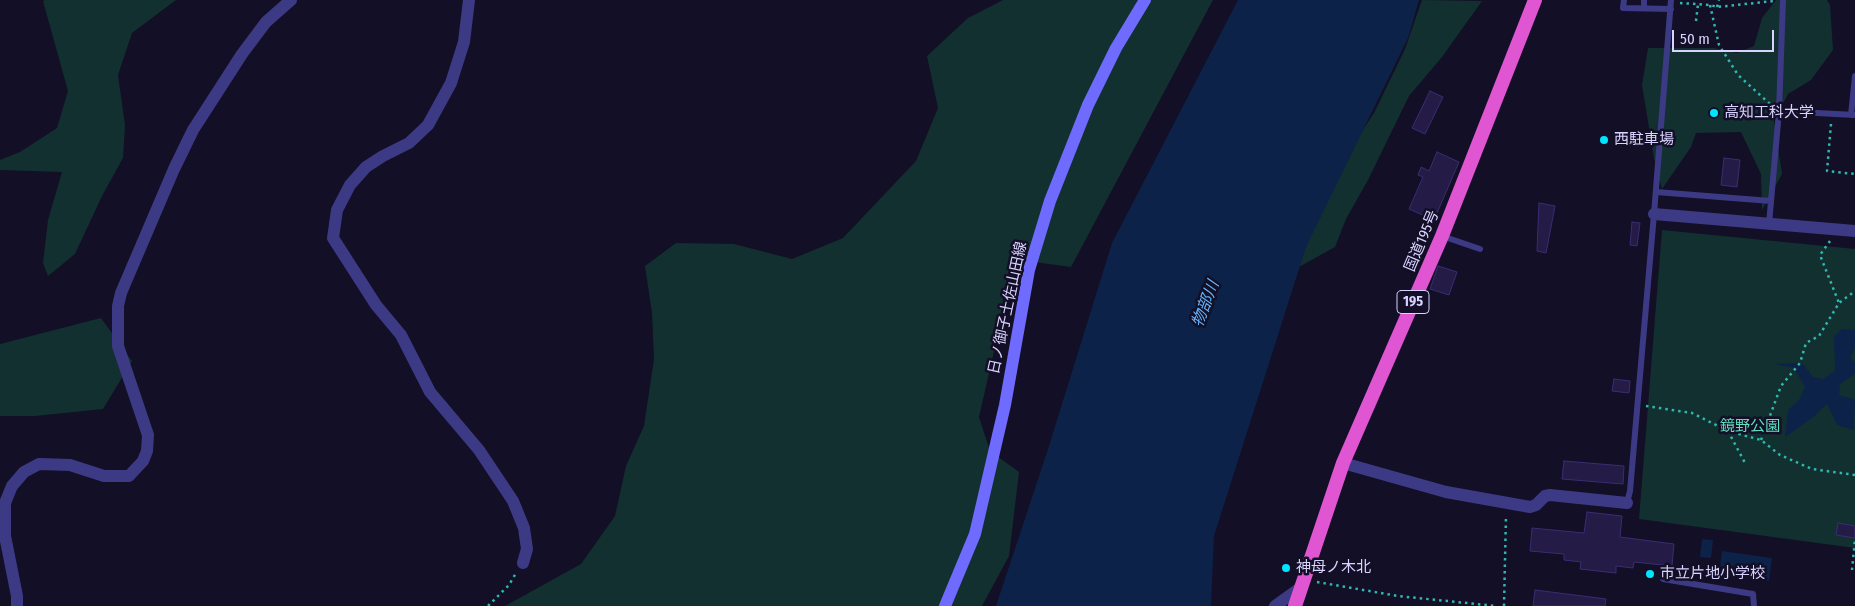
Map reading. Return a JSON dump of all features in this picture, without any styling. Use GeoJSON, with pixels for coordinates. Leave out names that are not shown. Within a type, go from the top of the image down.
{"type":"FeatureCollection","features":[{"type":"Feature","properties":{"kind":"highway","name":"国道195号"},"geometry":{"type":"LineString","coordinates":[[1294,606],[1343,463],[1442,236],[1535,0]]}},
{"type":"Feature","properties":{"kind":"main road","name":"日ノ御子土佐山田線"},"geometry":{"type":"LineString","coordinates":[[945,606],[975,534],[1005,405],[1029,270],[1050,201],[1088,106],[1116,48],[1145,0]]}},
{"type":"Feature","properties":{"kind":"street"},"geometry":{"type":"LineString","coordinates":[[17,606],[17,596],[5,536],[5,503],[12,486],[24,472],[39,464],[70,465],[104,476],[129,476],[143,462],[147,451],[148,435],[118,346],[118,306],[121,293],[174,169],[193,130],[242,54],[266,22],[291,0]]}},
{"type":"Feature","properties":{"kind":"street"},"geometry":{"type":"LineString","coordinates":[[469,0],[464,42],[451,83],[428,125],[409,143],[383,156],[366,168],[350,186],[337,210],[333,238],[376,305],[401,334],[430,392],[479,450],[513,501],[524,528],[527,549],[523,563]]}},
{"type":"Feature","properties":{"kind":"street"},"geometry":{"type":"LineString","coordinates":[[1654,214],[1855,231]]}},
{"type":"Feature","properties":{"kind":"street"},"geometry":{"type":"LineString","coordinates":[[1343,463],[1446,492],[1506,504],[1530,507],[1536,505],[1545,496],[1550,495],[1627,503]]}},
{"type":"Feature","properties":{"kind":"street"},"geometry":{"type":"LineString","coordinates":[[1275,606],[1302,584]]}},
{"type":"Feature","properties":{"kind":"lane"},"geometry":{"type":"LineString","coordinates":[[1624,0],[1623,8],[1671,9]]}},
{"type":"Feature","properties":{"kind":"lane"},"geometry":{"type":"LineString","coordinates":[[1644,0],[1644,8]]}},
{"type":"Feature","properties":{"kind":"lane"},"geometry":{"type":"LineString","coordinates":[[1627,503],[1638,405],[1671,0]]}},
{"type":"Feature","properties":{"kind":"lane"},"geometry":{"type":"LineString","coordinates":[[1769,224],[1779,111],[1783,0]]}},
{"type":"Feature","properties":{"kind":"lane"},"geometry":{"type":"LineString","coordinates":[[1779,111],[1853,115],[1855,76]]}},
{"type":"Feature","properties":{"kind":"lane"},"geometry":{"type":"LineString","coordinates":[[1656,192],[1771,201]]}},
{"type":"Feature","properties":{"kind":"lane"},"geometry":{"type":"LineString","coordinates":[[1442,236],[1480,249]]}},
{"type":"Feature","properties":{"kind":"lane"},"geometry":{"type":"LineString","coordinates":[[1662,579],[1752,594],[1754,606]]}},
{"type":"Feature","properties":{"kind":"path"},"geometry":{"type":"LineString","coordinates":[[1717,7],[1719,0]]}},
{"type":"Feature","properties":{"kind":"path"},"geometry":{"type":"LineString","coordinates":[[1671,9],[1680,3],[1710,4],[1717,7],[1783,0]]}},
{"type":"Feature","properties":{"kind":"path"},"geometry":{"type":"LineString","coordinates":[[1696,21],[1698,4]]}},
{"type":"Feature","properties":{"kind":"path"},"geometry":{"type":"LineString","coordinates":[[1710,4],[1719,45],[1738,75],[1779,111]]}},
{"type":"Feature","properties":{"kind":"path"},"geometry":{"type":"LineString","coordinates":[[1832,114],[1827,171],[1855,174]]}},
{"type":"Feature","properties":{"kind":"path"},"geometry":{"type":"LineString","coordinates":[[1837,230],[1820,255],[1840,303]]}},
{"type":"Feature","properties":{"kind":"path"},"geometry":{"type":"LineString","coordinates":[[1761,440],[1781,386],[1800,363],[1806,343],[1819,336],[1840,303],[1855,291]]}},
{"type":"Feature","properties":{"kind":"path"},"geometry":{"type":"LineString","coordinates":[[1638,405],[1692,413],[1728,431],[1761,440],[1780,455],[1812,469],[1855,475]]}},
{"type":"Feature","properties":{"kind":"path"},"geometry":{"type":"LineString","coordinates":[[1728,431],[1745,463]]}},
{"type":"Feature","properties":{"kind":"path"},"geometry":{"type":"LineString","coordinates":[[1504,606],[1506,504]]}},
{"type":"Feature","properties":{"kind":"path"},"geometry":{"type":"LineString","coordinates":[[1852,570],[1855,539]]}},
{"type":"Feature","properties":{"kind":"path"},"geometry":{"type":"LineString","coordinates":[[488,606],[509,585],[523,563]]}},
{"type":"Feature","properties":{"kind":"path"},"geometry":{"type":"LineString","coordinates":[[1302,584],[1496,606]]}},
{"type":"Feature","properties":{"kind":"green space"},"geometry":{"type":"Polygon","coordinates":[[[176,0],[132,33],[118,75],[125,125],[123,158],[102,196],[75,254],[48,276],[43,263],[48,220],[62,172],[0,170],[0,160],[20,152],[57,128],[68,91],[43,1],[176,0]]]}},
{"type":"Feature","properties":{"kind":"green space"},"geometry":{"type":"Polygon","coordinates":[[[1003,0],[1213,0],[1071,267],[1034,262],[1004,294],[998,334],[979,417],[990,451],[1019,472],[1009,556],[982,606],[505,606],[581,564],[615,516],[626,466],[644,426],[654,359],[652,313],[645,266],[676,243],[734,244],[792,259],[843,238],[916,161],[938,108],[927,56],[968,18],[1003,0]]]}},
{"type":"Feature","properties":{"kind":"green space"},"geometry":{"type":"Polygon","coordinates":[[[1422,0],[1482,1],[1442,57],[1409,96],[1368,180],[1346,219],[1335,247],[1297,268],[1304,230],[1341,163],[1374,113],[1405,49],[1422,0]]]}},
{"type":"Feature","properties":{"kind":"green space"},"geometry":{"type":"Polygon","coordinates":[[[1776,0],[1827,0],[1830,5],[1833,50],[1811,80],[1788,94],[1774,121],[1782,174],[1762,210],[1761,174],[1741,132],[1696,133],[1691,147],[1662,189],[1654,158],[1642,85],[1648,48],[1714,48],[1737,53],[1754,46],[1762,18],[1776,0]]]}},
{"type":"Feature","properties":{"kind":"green space","name":"鏡野公園"},"geometry":{"type":"Polygon","coordinates":[[[1662,230],[1855,249],[1855,548],[1639,519],[1662,230]]]}},
{"type":"Feature","properties":{"kind":"green space"},"geometry":{"type":"Polygon","coordinates":[[[101,318],[132,361],[103,409],[35,416],[0,416],[0,344],[101,318]]]}},
{"type":"Feature","properties":{"kind":"water","name":"物部川"},"geometry":{"type":"Polygon","coordinates":[[[1238,0],[1419,0],[1408,38],[1306,247],[1214,536],[1211,606],[996,606],[1048,449],[1112,243],[1238,0]]]}},
{"type":"Feature","properties":{"kind":"water"},"geometry":{"type":"Polygon","coordinates":[[[1842,329],[1855,330],[1855,348],[1850,357],[1855,363],[1855,374],[1840,384],[1839,395],[1855,400],[1854,430],[1837,425],[1827,404],[1812,418],[1785,437],[1788,410],[1799,400],[1805,387],[1794,368],[1774,364],[1802,363],[1813,377],[1823,379],[1835,371],[1834,336],[1842,329]]]}},
{"type":"Feature","properties":{"kind":"water"},"geometry":{"type":"Polygon","coordinates":[[[1702,539],[1713,540],[1711,558],[1700,557],[1702,539]]]}},
{"type":"Feature","properties":{"kind":"water"},"geometry":{"type":"Polygon","coordinates":[[[1722,551],[1772,558],[1769,581],[1719,574],[1722,551]]]}},
{"type":"Feature","properties":{"kind":"building"},"geometry":{"type":"Polygon","coordinates":[[[1430,91],[1443,97],[1425,134],[1412,128],[1430,91]]]}},
{"type":"Feature","properties":{"kind":"building"},"geometry":{"type":"Polygon","coordinates":[[[1437,152],[1459,162],[1434,220],[1409,209],[1423,177],[1418,175],[1421,167],[1429,171],[1437,152]]]}},
{"type":"Feature","properties":{"kind":"building"},"geometry":{"type":"Polygon","coordinates":[[[1724,158],[1740,160],[1737,187],[1721,185],[1724,158]]]}},
{"type":"Feature","properties":{"kind":"building"},"geometry":{"type":"Polygon","coordinates":[[[1539,203],[1555,206],[1546,253],[1537,251],[1539,203]]]}},
{"type":"Feature","properties":{"kind":"building"},"geometry":{"type":"Polygon","coordinates":[[[1632,222],[1640,223],[1637,246],[1630,245],[1632,222]]]}},
{"type":"Feature","properties":{"kind":"building"},"geometry":{"type":"Polygon","coordinates":[[[1438,266],[1457,272],[1449,295],[1430,289],[1438,266]]]}},
{"type":"Feature","properties":{"kind":"building"},"geometry":{"type":"Polygon","coordinates":[[[1614,379],[1630,381],[1629,393],[1612,391],[1614,379]]]}},
{"type":"Feature","properties":{"kind":"building"},"geometry":{"type":"Polygon","coordinates":[[[1564,461],[1624,466],[1623,484],[1562,479],[1564,461]]]}},
{"type":"Feature","properties":{"kind":"building"},"geometry":{"type":"Polygon","coordinates":[[[1587,512],[1622,516],[1620,537],[1674,544],[1672,566],[1634,562],[1633,568],[1616,566],[1616,573],[1580,569],[1581,562],[1564,560],[1564,554],[1530,551],[1532,528],[1584,533],[1587,512]]]}},
{"type":"Feature","properties":{"kind":"building"},"geometry":{"type":"Polygon","coordinates":[[[1838,523],[1855,526],[1855,538],[1836,535],[1838,523]]]}},
{"type":"Feature","properties":{"kind":"building"},"geometry":{"type":"Polygon","coordinates":[[[1535,590],[1606,599],[1605,606],[1533,606],[1535,590]]]}},
{"type":"Feature","properties":{"kind":"place","name":"高知工科大学"},"geometry":{"type":"Point","coordinates":[1714,113]}},
{"type":"Feature","properties":{"kind":"place","name":"西駐車場"},"geometry":{"type":"Point","coordinates":[1604,140]}},
{"type":"Feature","properties":{"kind":"place","name":"神母ノ木北"},"geometry":{"type":"Point","coordinates":[1286,568]}},
{"type":"Feature","properties":{"kind":"place","name":"市立片地小学校"},"geometry":{"type":"Point","coordinates":[1650,574]}}]}
